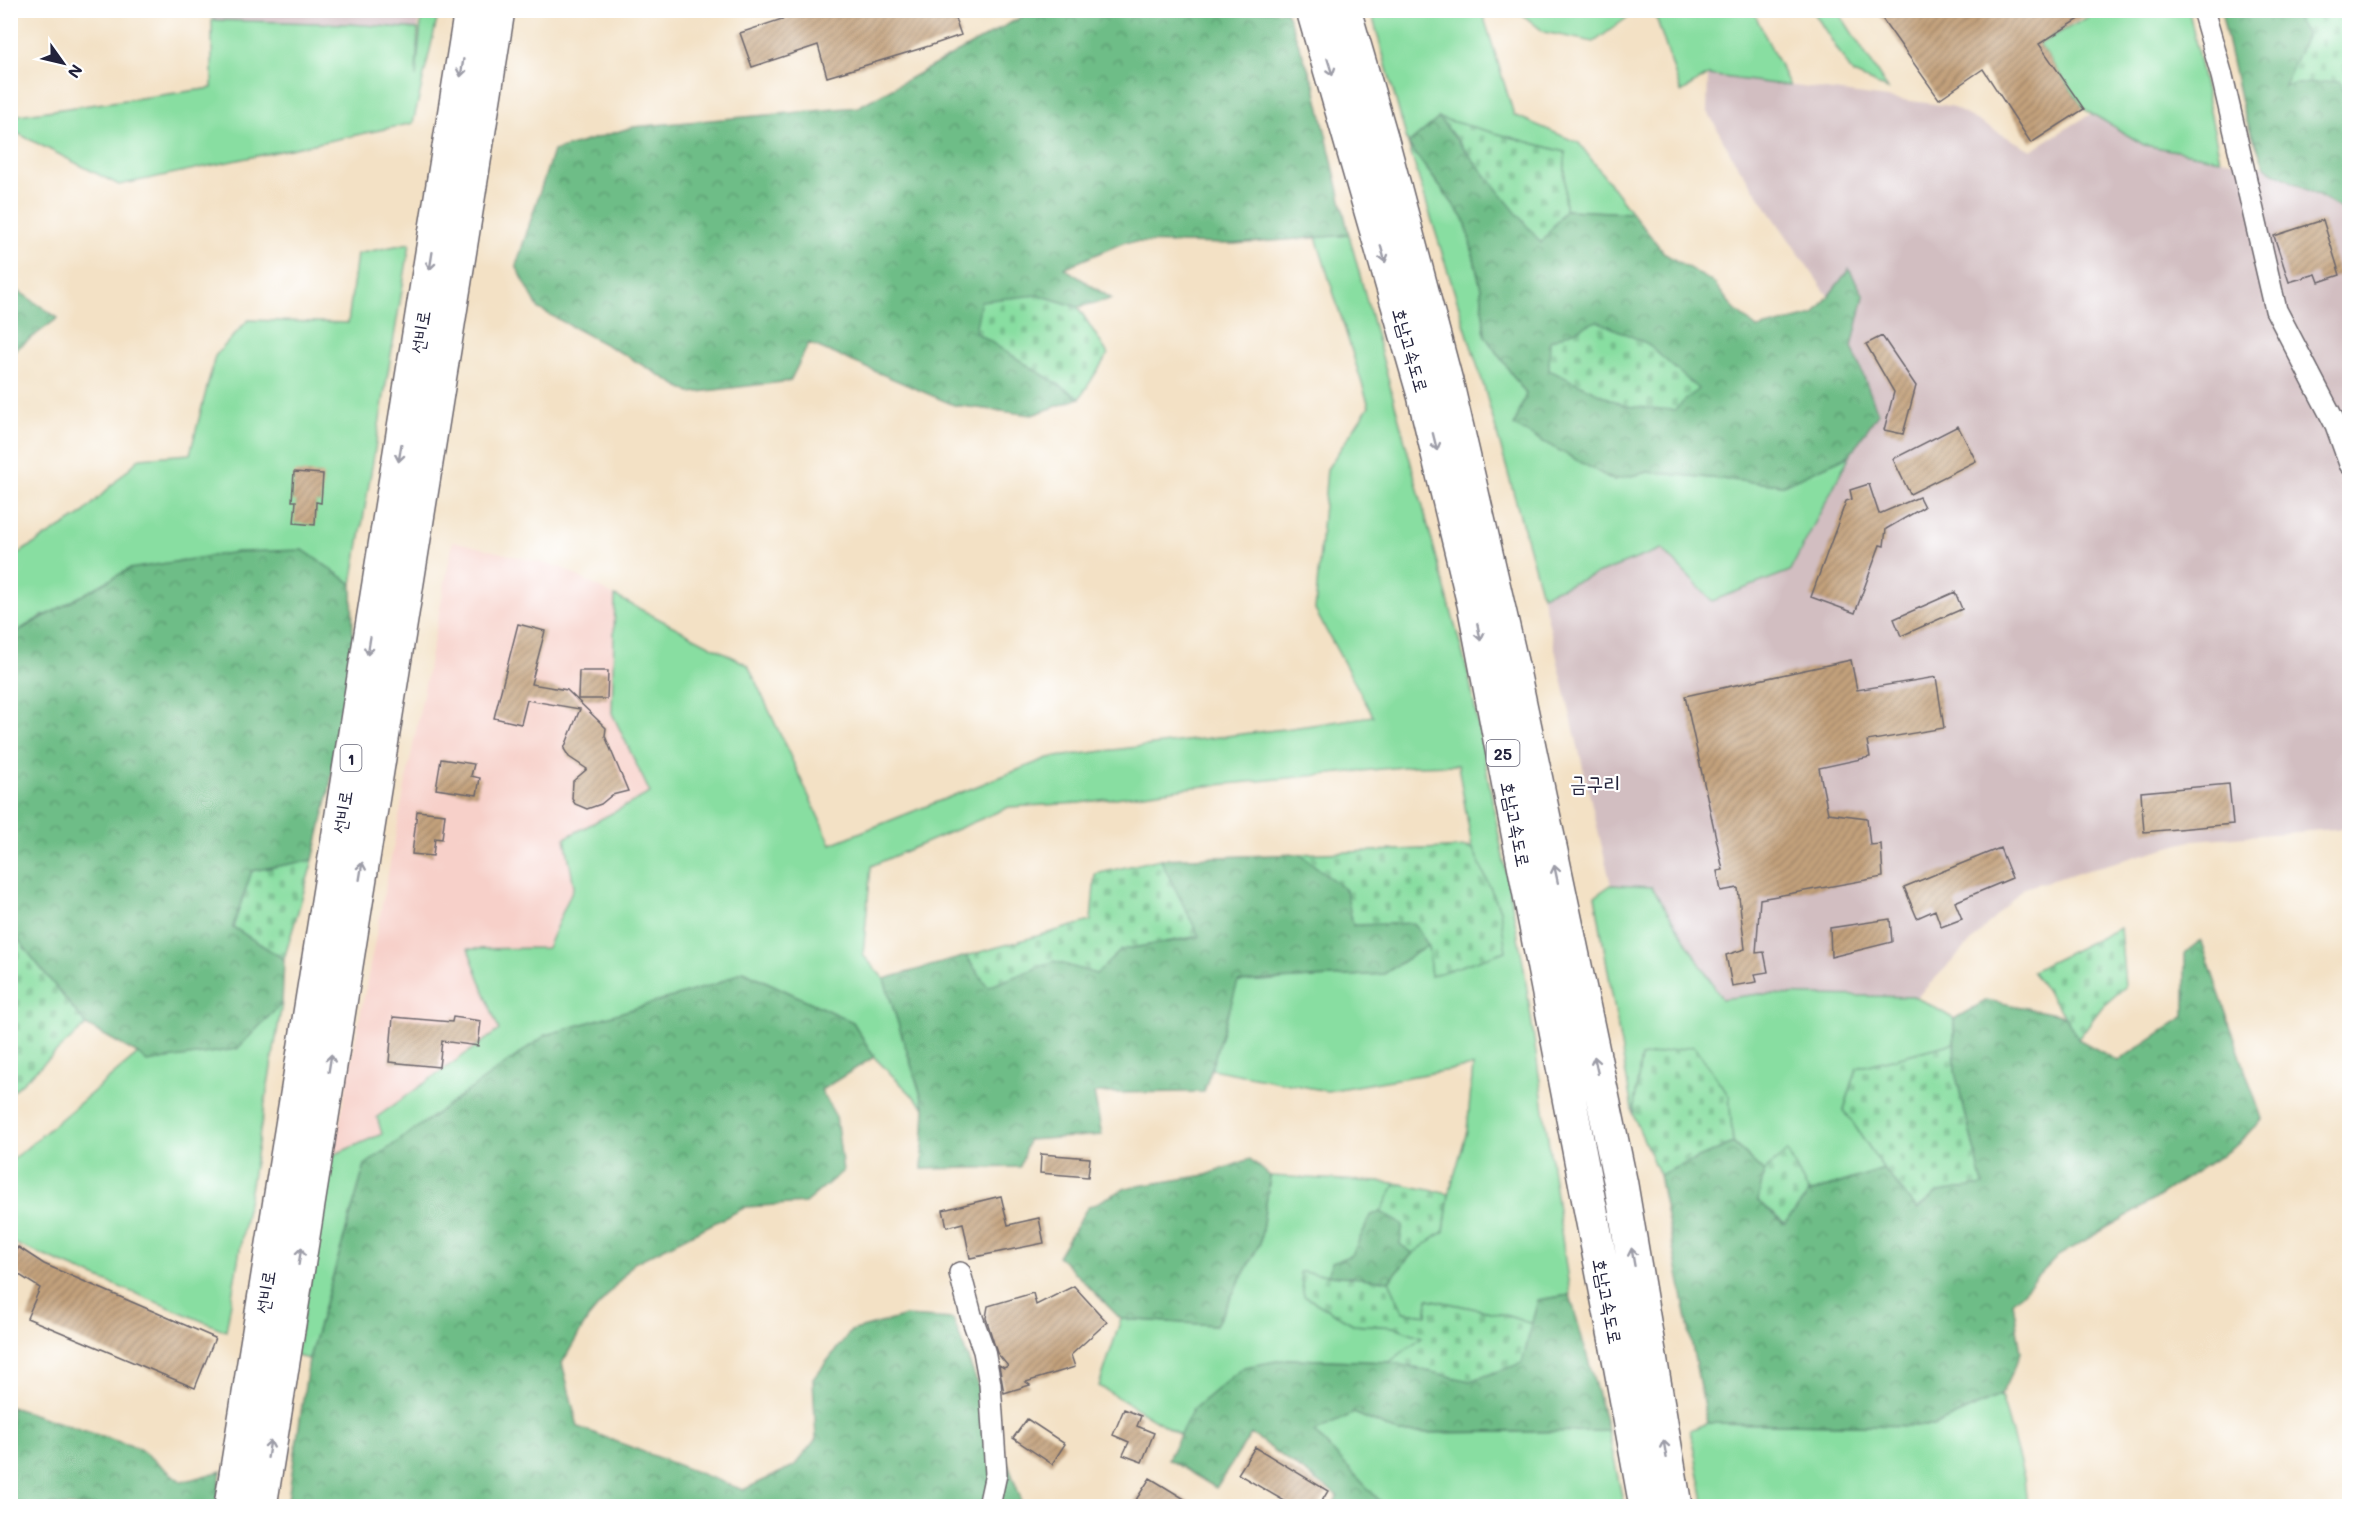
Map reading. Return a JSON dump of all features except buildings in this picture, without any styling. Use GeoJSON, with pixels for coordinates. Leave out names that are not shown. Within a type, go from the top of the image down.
{"type":"FeatureCollection","features":[{"type":"Feature","properties":{"kind":"main road","name":"선비로"},"geometry":{"type":"LineString","coordinates":[[231,1506],[471,10]]}},
{"type":"Feature","properties":{"kind":"main road","name":"선비로"},"geometry":{"type":"LineString","coordinates":[[260,1506],[498,10]]}},
{"type":"Feature","properties":{"kind":"main road","name":"호남고속도로"},"geometry":{"type":"LineString","coordinates":[[1313,10],[1424,395],[1474,604],[1646,1506]]}},
{"type":"Feature","properties":{"kind":"main road","name":"호남고속도로"},"geometry":{"type":"LineString","coordinates":[[1344,10],[1381,137],[1448,389],[1512,666],[1621,1185],[1675,1506]]}},
{"type":"Feature","properties":{"kind":"street"},"geometry":{"type":"LineString","coordinates":[[2203,10],[2222,76],[2276,310],[2336,425],[2349,464]]}},
{"type":"Feature","properties":{"kind":"street"},"geometry":{"type":"LineString","coordinates":[[960,1274],[970,1315],[984,1351],[990,1384],[996,1474],[989,1506]]}},
{"type":"Feature","properties":{"kind":"shaded area"},"geometry":{"type":"Polygon","coordinates":[[[210,11],[420,11],[418,29],[350,24],[212,20],[210,11]]]}},
{"type":"Feature","properties":{"kind":"shaded area"},"geometry":{"type":"Polygon","coordinates":[[[1708,75],[1950,106],[2031,150],[2094,112],[2144,145],[2265,167],[2349,213],[2349,828],[2194,840],[2024,888],[1917,997],[1759,994],[1722,1000],[1652,887],[1611,885],[1542,595],[1662,549],[1712,601],[1790,571],[1850,455],[1878,413],[1852,347],[1864,296],[1849,270],[1828,296],[1734,160],[1707,110],[1708,75]]]}},
{"type":"Feature","properties":{"kind":"shaded area"},"geometry":{"type":"Polygon","coordinates":[[[453,541],[562,568],[615,596],[612,713],[651,793],[565,838],[574,886],[547,948],[499,1030],[377,1117],[382,1134],[333,1155],[453,541]]]}},
{"type":"Feature","properties":{"kind":"green space"},"geometry":{"type":"Polygon","coordinates":[[[1034,10],[1286,11],[1315,87],[1349,235],[1233,244],[1125,242],[1064,268],[1112,299],[1078,307],[1038,295],[975,332],[1080,398],[1032,415],[954,405],[809,343],[790,381],[690,393],[539,309],[516,266],[553,151],[633,127],[858,107],[1034,10]]]}},
{"type":"Feature","properties":{"kind":"green space"},"geometry":{"type":"Polygon","coordinates":[[[422,11],[439,11],[413,123],[119,185],[11,130],[11,116],[212,88],[212,20],[350,24],[418,29],[416,77],[422,11]]]}},
{"type":"Feature","properties":{"kind":"green space"},"geometry":{"type":"Polygon","coordinates":[[[1371,11],[1482,11],[1514,115],[1579,143],[1632,213],[1565,210],[1565,152],[1439,118],[1408,144],[1371,11]]]}},
{"type":"Feature","properties":{"kind":"green space"},"geometry":{"type":"Polygon","coordinates":[[[1518,11],[1636,11],[1594,42],[1544,32],[1518,11]]]}},
{"type":"Feature","properties":{"kind":"green space"},"geometry":{"type":"Polygon","coordinates":[[[1654,11],[1753,11],[1790,86],[1708,75],[1681,92],[1654,11]]]}},
{"type":"Feature","properties":{"kind":"green space"},"geometry":{"type":"Polygon","coordinates":[[[1813,11],[1838,11],[1888,89],[1853,74],[1813,11]]]}},
{"type":"Feature","properties":{"kind":"green space"},"geometry":{"type":"Polygon","coordinates":[[[2099,11],[2189,11],[2220,159],[2144,145],[2084,109],[2039,44],[2099,11]]]}},
{"type":"Feature","properties":{"kind":"green space"},"geometry":{"type":"Polygon","coordinates":[[[2221,11],[2291,11],[2340,81],[2349,106],[2349,213],[2265,167],[2243,111],[2221,11]]]}},
{"type":"Feature","properties":{"kind":"green space"},"geometry":{"type":"Polygon","coordinates":[[[2291,11],[2349,11],[2349,106],[2340,81],[2285,85],[2307,34],[2291,11]]]}},
{"type":"Feature","properties":{"kind":"green space"},"geometry":{"type":"Polygon","coordinates":[[[1439,118],[1541,242],[1565,210],[1632,213],[1665,254],[1714,283],[1734,309],[1758,329],[1814,315],[1849,269],[1864,296],[1852,347],[1878,413],[1850,455],[1783,485],[1648,472],[1613,480],[1514,426],[1526,394],[1485,336],[1481,288],[1465,220],[1408,144],[1439,118]]]}},
{"type":"Feature","properties":{"kind":"green space"},"geometry":{"type":"Polygon","coordinates":[[[1439,118],[1565,152],[1565,210],[1541,243],[1439,118]]]}},
{"type":"Feature","properties":{"kind":"green space"},"geometry":{"type":"Polygon","coordinates":[[[1408,144],[1465,220],[1481,288],[1485,336],[1526,394],[1613,480],[1648,472],[1783,485],[1850,455],[1790,571],[1712,601],[1662,549],[1542,595],[1484,387],[1408,144]]]}},
{"type":"Feature","properties":{"kind":"green space"},"geometry":{"type":"Polygon","coordinates":[[[1349,235],[1469,677],[1524,968],[1570,1295],[1538,1300],[1532,1324],[1505,1315],[1428,1299],[1427,1315],[1403,1312],[1389,1281],[1413,1253],[1444,1231],[1449,1194],[1467,1131],[1473,1066],[1327,1091],[1211,1069],[1237,982],[1384,974],[1428,945],[1431,976],[1500,910],[1472,847],[1458,765],[1413,766],[1186,788],[1080,803],[1009,807],[871,866],[863,955],[884,979],[925,1108],[874,1057],[853,1022],[743,971],[365,1165],[309,1359],[296,1356],[333,1155],[382,1134],[377,1117],[499,1030],[468,949],[547,948],[574,886],[565,838],[650,793],[612,713],[615,596],[748,665],[831,844],[1048,758],[1373,716],[1315,610],[1327,469],[1369,406],[1316,237],[1349,235]]]}},
{"type":"Feature","properties":{"kind":"green space"},"geometry":{"type":"Polygon","coordinates":[[[410,243],[352,584],[303,550],[42,616],[11,635],[11,558],[81,515],[140,458],[190,454],[215,356],[248,320],[348,323],[357,254],[410,243]]]}},
{"type":"Feature","properties":{"kind":"green space"},"geometry":{"type":"Polygon","coordinates":[[[11,286],[58,318],[11,353],[11,286]]]}},
{"type":"Feature","properties":{"kind":"green space"},"geometry":{"type":"Polygon","coordinates":[[[1038,295],[1078,307],[1108,354],[1080,398],[975,332],[981,301],[1038,295]]]}},
{"type":"Feature","properties":{"kind":"green space"},"geometry":{"type":"Polygon","coordinates":[[[1597,321],[1646,343],[1698,389],[1674,410],[1625,406],[1549,370],[1550,341],[1597,321]]]}},
{"type":"Feature","properties":{"kind":"green space"},"geometry":{"type":"Polygon","coordinates":[[[303,550],[352,584],[353,644],[329,791],[313,860],[252,871],[233,927],[284,959],[282,1003],[237,1049],[147,1062],[138,1054],[86,1025],[11,931],[11,635],[129,569],[237,552],[303,550]]]}},
{"type":"Feature","properties":{"kind":"green space"},"geometry":{"type":"Polygon","coordinates":[[[1472,847],[1500,910],[1506,951],[1431,976],[1428,945],[1414,923],[1353,925],[1346,890],[1300,854],[1472,847]]]}},
{"type":"Feature","properties":{"kind":"green space"},"geometry":{"type":"Polygon","coordinates":[[[1300,854],[1346,890],[1353,925],[1414,923],[1428,945],[1384,974],[1238,982],[1204,1092],[1094,1093],[1102,1135],[1028,1140],[1020,1167],[922,1169],[925,1108],[884,979],[966,956],[988,987],[1054,961],[1096,974],[1121,950],[1199,937],[1160,859],[1300,854]]]}},
{"type":"Feature","properties":{"kind":"green space"},"geometry":{"type":"Polygon","coordinates":[[[1160,859],[1199,936],[1121,950],[1096,974],[1054,961],[988,987],[966,956],[1091,921],[1095,874],[1160,859]]]}},
{"type":"Feature","properties":{"kind":"green space"},"geometry":{"type":"Polygon","coordinates":[[[313,860],[284,959],[233,927],[252,871],[313,860]]]}},
{"type":"Feature","properties":{"kind":"green space"},"geometry":{"type":"Polygon","coordinates":[[[1611,885],[1652,887],[1722,999],[1759,994],[1917,997],[1954,1019],[1954,1043],[1857,1068],[1844,1110],[1884,1169],[1809,1193],[1787,1151],[1764,1172],[1733,1143],[1729,1096],[1641,1057],[1633,1115],[1595,896],[1611,885]]]}},
{"type":"Feature","properties":{"kind":"green space"},"geometry":{"type":"Polygon","coordinates":[[[2120,928],[2125,987],[2102,1007],[2078,1039],[2065,1016],[2032,971],[2120,928]]]}},
{"type":"Feature","properties":{"kind":"green space"},"geometry":{"type":"Polygon","coordinates":[[[11,931],[86,1025],[11,1093],[11,931]]]}},
{"type":"Feature","properties":{"kind":"green space"},"geometry":{"type":"Polygon","coordinates":[[[2201,940],[2262,1119],[2240,1143],[2144,1206],[2058,1256],[2013,1302],[2021,1353],[2001,1395],[1933,1426],[1707,1423],[1659,1175],[1733,1143],[1764,1172],[1758,1201],[1784,1223],[1809,1193],[1884,1169],[1917,1209],[1938,1192],[1983,1185],[1955,1073],[1954,1019],[1987,1000],[2065,1016],[2078,1039],[2118,1061],[2185,1016],[2185,953],[2201,940]]]}},
{"type":"Feature","properties":{"kind":"green space"},"geometry":{"type":"Polygon","coordinates":[[[743,971],[853,1022],[874,1057],[821,1090],[836,1117],[843,1171],[805,1203],[746,1207],[634,1263],[587,1320],[562,1363],[578,1427],[743,1490],[794,1466],[816,1439],[813,1379],[851,1331],[906,1316],[953,1319],[1021,1499],[1017,1506],[287,1506],[309,1359],[365,1165],[546,1035],[716,984],[743,971]]]}},
{"type":"Feature","properties":{"kind":"green space"},"geometry":{"type":"Polygon","coordinates":[[[282,1003],[226,1331],[11,1242],[10,1162],[138,1054],[236,1049],[282,1003]]]}},
{"type":"Feature","properties":{"kind":"green space"},"geometry":{"type":"Polygon","coordinates":[[[1954,1043],[1955,1073],[1983,1185],[1938,1192],[1917,1209],[1884,1169],[1844,1110],[1857,1068],[1954,1043]]]}},
{"type":"Feature","properties":{"kind":"green space"},"geometry":{"type":"Polygon","coordinates":[[[1694,1046],[1729,1096],[1733,1143],[1659,1175],[1633,1115],[1641,1057],[1694,1046]]]}},
{"type":"Feature","properties":{"kind":"green space"},"geometry":{"type":"Polygon","coordinates":[[[1787,1151],[1809,1193],[1785,1223],[1758,1201],[1764,1172],[1787,1151]]]}},
{"type":"Feature","properties":{"kind":"green space"},"geometry":{"type":"Polygon","coordinates":[[[1250,1159],[1270,1176],[1260,1243],[1216,1325],[1121,1319],[1058,1256],[1087,1208],[1126,1188],[1206,1175],[1250,1159]]]}},
{"type":"Feature","properties":{"kind":"green space"},"geometry":{"type":"Polygon","coordinates":[[[1270,1176],[1396,1183],[1381,1212],[1371,1215],[1352,1256],[1332,1262],[1327,1275],[1300,1272],[1304,1296],[1353,1324],[1395,1327],[1423,1337],[1390,1362],[1288,1359],[1193,1409],[1180,1435],[1099,1386],[1121,1319],[1216,1325],[1260,1243],[1270,1176]]]}},
{"type":"Feature","properties":{"kind":"green space"},"geometry":{"type":"Polygon","coordinates":[[[1396,1183],[1449,1194],[1444,1231],[1413,1253],[1400,1244],[1403,1225],[1381,1212],[1396,1183]]]}},
{"type":"Feature","properties":{"kind":"green space"},"geometry":{"type":"Polygon","coordinates":[[[1381,1212],[1404,1225],[1400,1244],[1413,1253],[1389,1281],[1327,1275],[1332,1262],[1352,1255],[1371,1215],[1381,1212]]]}},
{"type":"Feature","properties":{"kind":"green space"},"geometry":{"type":"Polygon","coordinates":[[[1300,1272],[1389,1281],[1403,1312],[1427,1315],[1428,1299],[1505,1315],[1532,1324],[1522,1363],[1470,1381],[1390,1362],[1422,1337],[1395,1327],[1353,1324],[1304,1296],[1300,1272]]]}},
{"type":"Feature","properties":{"kind":"green space"},"geometry":{"type":"Polygon","coordinates":[[[1570,1295],[1608,1431],[1400,1433],[1354,1413],[1314,1432],[1381,1502],[1378,1506],[1332,1506],[1338,1496],[1251,1434],[1216,1488],[1168,1459],[1193,1409],[1244,1367],[1288,1359],[1390,1362],[1470,1381],[1521,1363],[1538,1300],[1570,1295]]]}},
{"type":"Feature","properties":{"kind":"green space"},"geometry":{"type":"Polygon","coordinates":[[[2001,1395],[2024,1478],[2027,1506],[1705,1506],[1690,1430],[1707,1423],[1933,1426],[2001,1395]]]}},
{"type":"Feature","properties":{"kind":"green space"},"geometry":{"type":"Polygon","coordinates":[[[11,1407],[138,1448],[182,1482],[221,1471],[216,1506],[11,1506],[11,1407]]]}},
{"type":"Feature","properties":{"kind":"green space"},"geometry":{"type":"Polygon","coordinates":[[[1354,1413],[1400,1433],[1608,1431],[1624,1506],[1378,1506],[1381,1502],[1313,1432],[1354,1413]]]}},
{"type":"Feature","properties":{"kind":"district","name":"금구리"},"geometry":{"type":"Point","coordinates":[1595,782]}}]}
